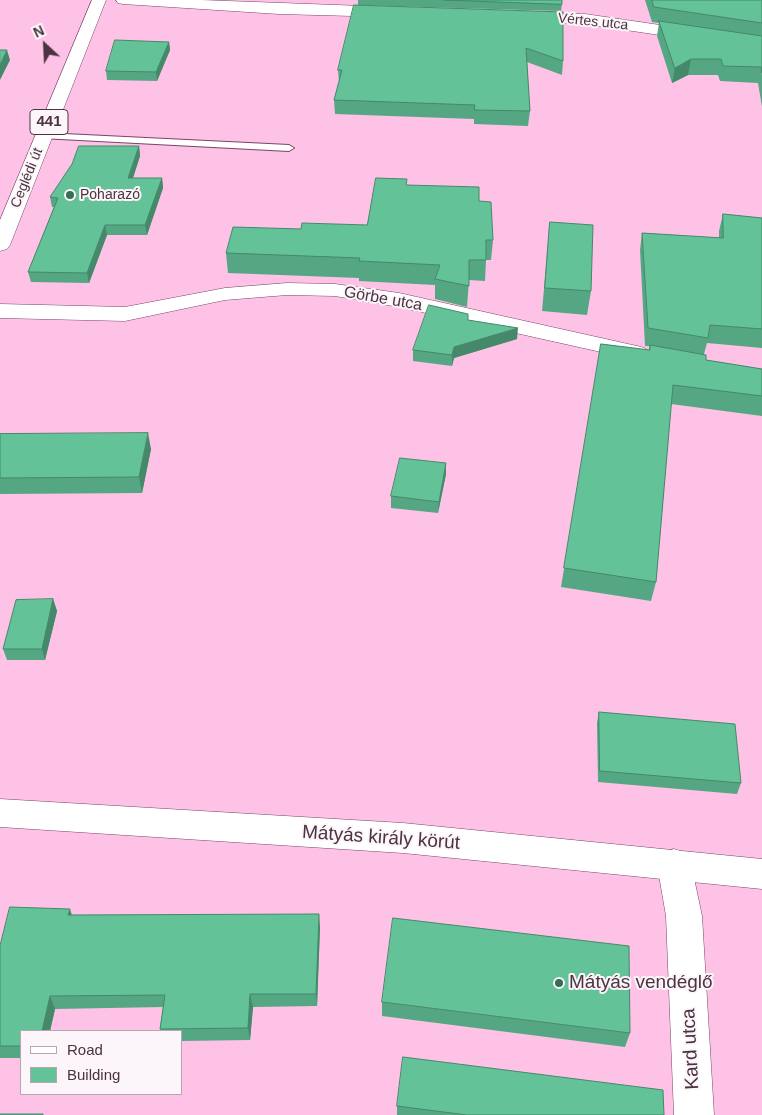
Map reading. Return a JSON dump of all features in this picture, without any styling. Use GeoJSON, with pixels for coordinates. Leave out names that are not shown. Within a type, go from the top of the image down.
{"type":"FeatureCollection","features":[{"type":"Feature","properties":{"kind":"street","name":"Ceglédi út"},"geometry":{"type":"LineString","coordinates":[[0,245],[99,0]]}},
{"type":"Feature","properties":{"kind":"street"},"geometry":{"type":"LineString","coordinates":[[123,0],[279,9],[403,12]]}},
{"type":"Feature","properties":{"kind":"street","name":"Vértes utca"},"geometry":{"type":"LineString","coordinates":[[508,16],[585,19],[762,44]]}},
{"type":"Feature","properties":{"kind":"street","name":"Görbe utca"},"geometry":{"type":"LineString","coordinates":[[0,311],[125,314],[188,301],[254,291],[335,290],[398,300],[614,349],[654,356]]}},
{"type":"Feature","properties":{"kind":"street","name":"Mátyás király körút"},"geometry":{"type":"LineString","coordinates":[[0,813],[393,838],[762,874]]}},
{"type":"Feature","properties":{"kind":"street","name":"Kard utca"},"geometry":{"type":"LineString","coordinates":[[674,864],[684,916],[694,1115]]}},
{"type":"Feature","properties":{"kind":"lane"},"geometry":{"type":"LineString","coordinates":[[44,136],[289,148]]}},
{"type":"Feature","properties":{"kind":"building"},"geometry":{"type":"Polygon","coordinates":[[[444,0],[562,0],[562,4],[444,0]]]}},
{"type":"Feature","properties":{"kind":"building"},"geometry":{"type":"Polygon","coordinates":[[[652,0],[762,0],[762,23],[654,7],[652,0]]]}},
{"type":"Feature","properties":{"kind":"building"},"geometry":{"type":"Polygon","coordinates":[[[354,5],[563,12],[563,61],[526,48],[530,111],[474,110],[475,105],[334,100],[342,70],[338,70],[354,5]]]}},
{"type":"Feature","properties":{"kind":"building"},"geometry":{"type":"Polygon","coordinates":[[[659,21],[762,36],[762,73],[761,67],[723,66],[721,59],[691,59],[675,68],[659,21]]]}},
{"type":"Feature","properties":{"kind":"building"},"geometry":{"type":"Polygon","coordinates":[[[115,40],[169,42],[156,72],[106,71],[115,40]]]}},
{"type":"Feature","properties":{"kind":"building"},"geometry":{"type":"Polygon","coordinates":[[[0,50],[7,50],[0,65],[0,50]]]}},
{"type":"Feature","properties":{"kind":"building"},"geometry":{"type":"Polygon","coordinates":[[[79,146],[139,146],[128,178],[162,178],[145,225],[105,225],[87,273],[28,272],[58,198],[50,197],[72,164],[79,146]]]}},
{"type":"Feature","properties":{"kind":"building"},"geometry":{"type":"Polygon","coordinates":[[[376,178],[407,179],[406,185],[479,187],[479,201],[491,202],[493,240],[486,240],[486,260],[469,260],[469,286],[435,279],[440,265],[359,261],[360,258],[226,253],[233,227],[301,229],[302,223],[367,225],[376,178]]]}},
{"type":"Feature","properties":{"kind":"building"},"geometry":{"type":"Polygon","coordinates":[[[723,214],[762,218],[762,329],[710,325],[708,338],[648,328],[642,233],[723,238],[723,214]]]}},
{"type":"Feature","properties":{"kind":"building"},"geometry":{"type":"Polygon","coordinates":[[[550,222],[593,225],[591,291],[545,288],[550,222]]]}},
{"type":"Feature","properties":{"kind":"building"},"geometry":{"type":"Polygon","coordinates":[[[429,305],[468,314],[468,320],[518,328],[454,347],[452,355],[413,350],[429,305]]]}},
{"type":"Feature","properties":{"kind":"building"},"geometry":{"type":"Polygon","coordinates":[[[601,344],[650,350],[650,345],[706,355],[706,360],[762,369],[762,396],[673,385],[656,582],[564,568],[601,344]]]}},
{"type":"Feature","properties":{"kind":"building"},"geometry":{"type":"Polygon","coordinates":[[[148,433],[139,477],[0,478],[0,434],[148,433]]]}},
{"type":"Feature","properties":{"kind":"building"},"geometry":{"type":"Polygon","coordinates":[[[400,458],[446,463],[439,502],[391,496],[400,458]]]}},
{"type":"Feature","properties":{"kind":"building"},"geometry":{"type":"Polygon","coordinates":[[[53,599],[42,649],[3,649],[16,600],[53,599]]]}},
{"type":"Feature","properties":{"kind":"building"},"geometry":{"type":"Polygon","coordinates":[[[599,712],[735,724],[741,783],[600,771],[599,712]]]}},
{"type":"Feature","properties":{"kind":"building"},"geometry":{"type":"Polygon","coordinates":[[[10,907],[70,909],[68,915],[319,914],[316,994],[250,994],[248,1028],[160,1029],[165,995],[50,996],[42,1030],[20,1030],[20,1046],[0,1046],[0,946],[10,907]]]}},
{"type":"Feature","properties":{"kind":"building"},"geometry":{"type":"Polygon","coordinates":[[[393,918],[629,946],[630,1033],[382,1002],[393,918]]]}},
{"type":"Feature","properties":{"kind":"building"},"geometry":{"type":"Polygon","coordinates":[[[403,1057],[663,1090],[664,1115],[467,1115],[397,1106],[403,1057]]]}},
{"type":"Feature","properties":{"kind":"building"},"geometry":{"type":"Polygon","coordinates":[[[43,1114],[43,1115],[0,1115],[43,1114]]]}},
{"type":"Feature","properties":{"kind":"place","name":"Poharazó"},"geometry":{"type":"Point","coordinates":[70,195]}},
{"type":"Feature","properties":{"kind":"place","name":"Mátyás vendéglő"},"geometry":{"type":"Point","coordinates":[559,983]}}]}
